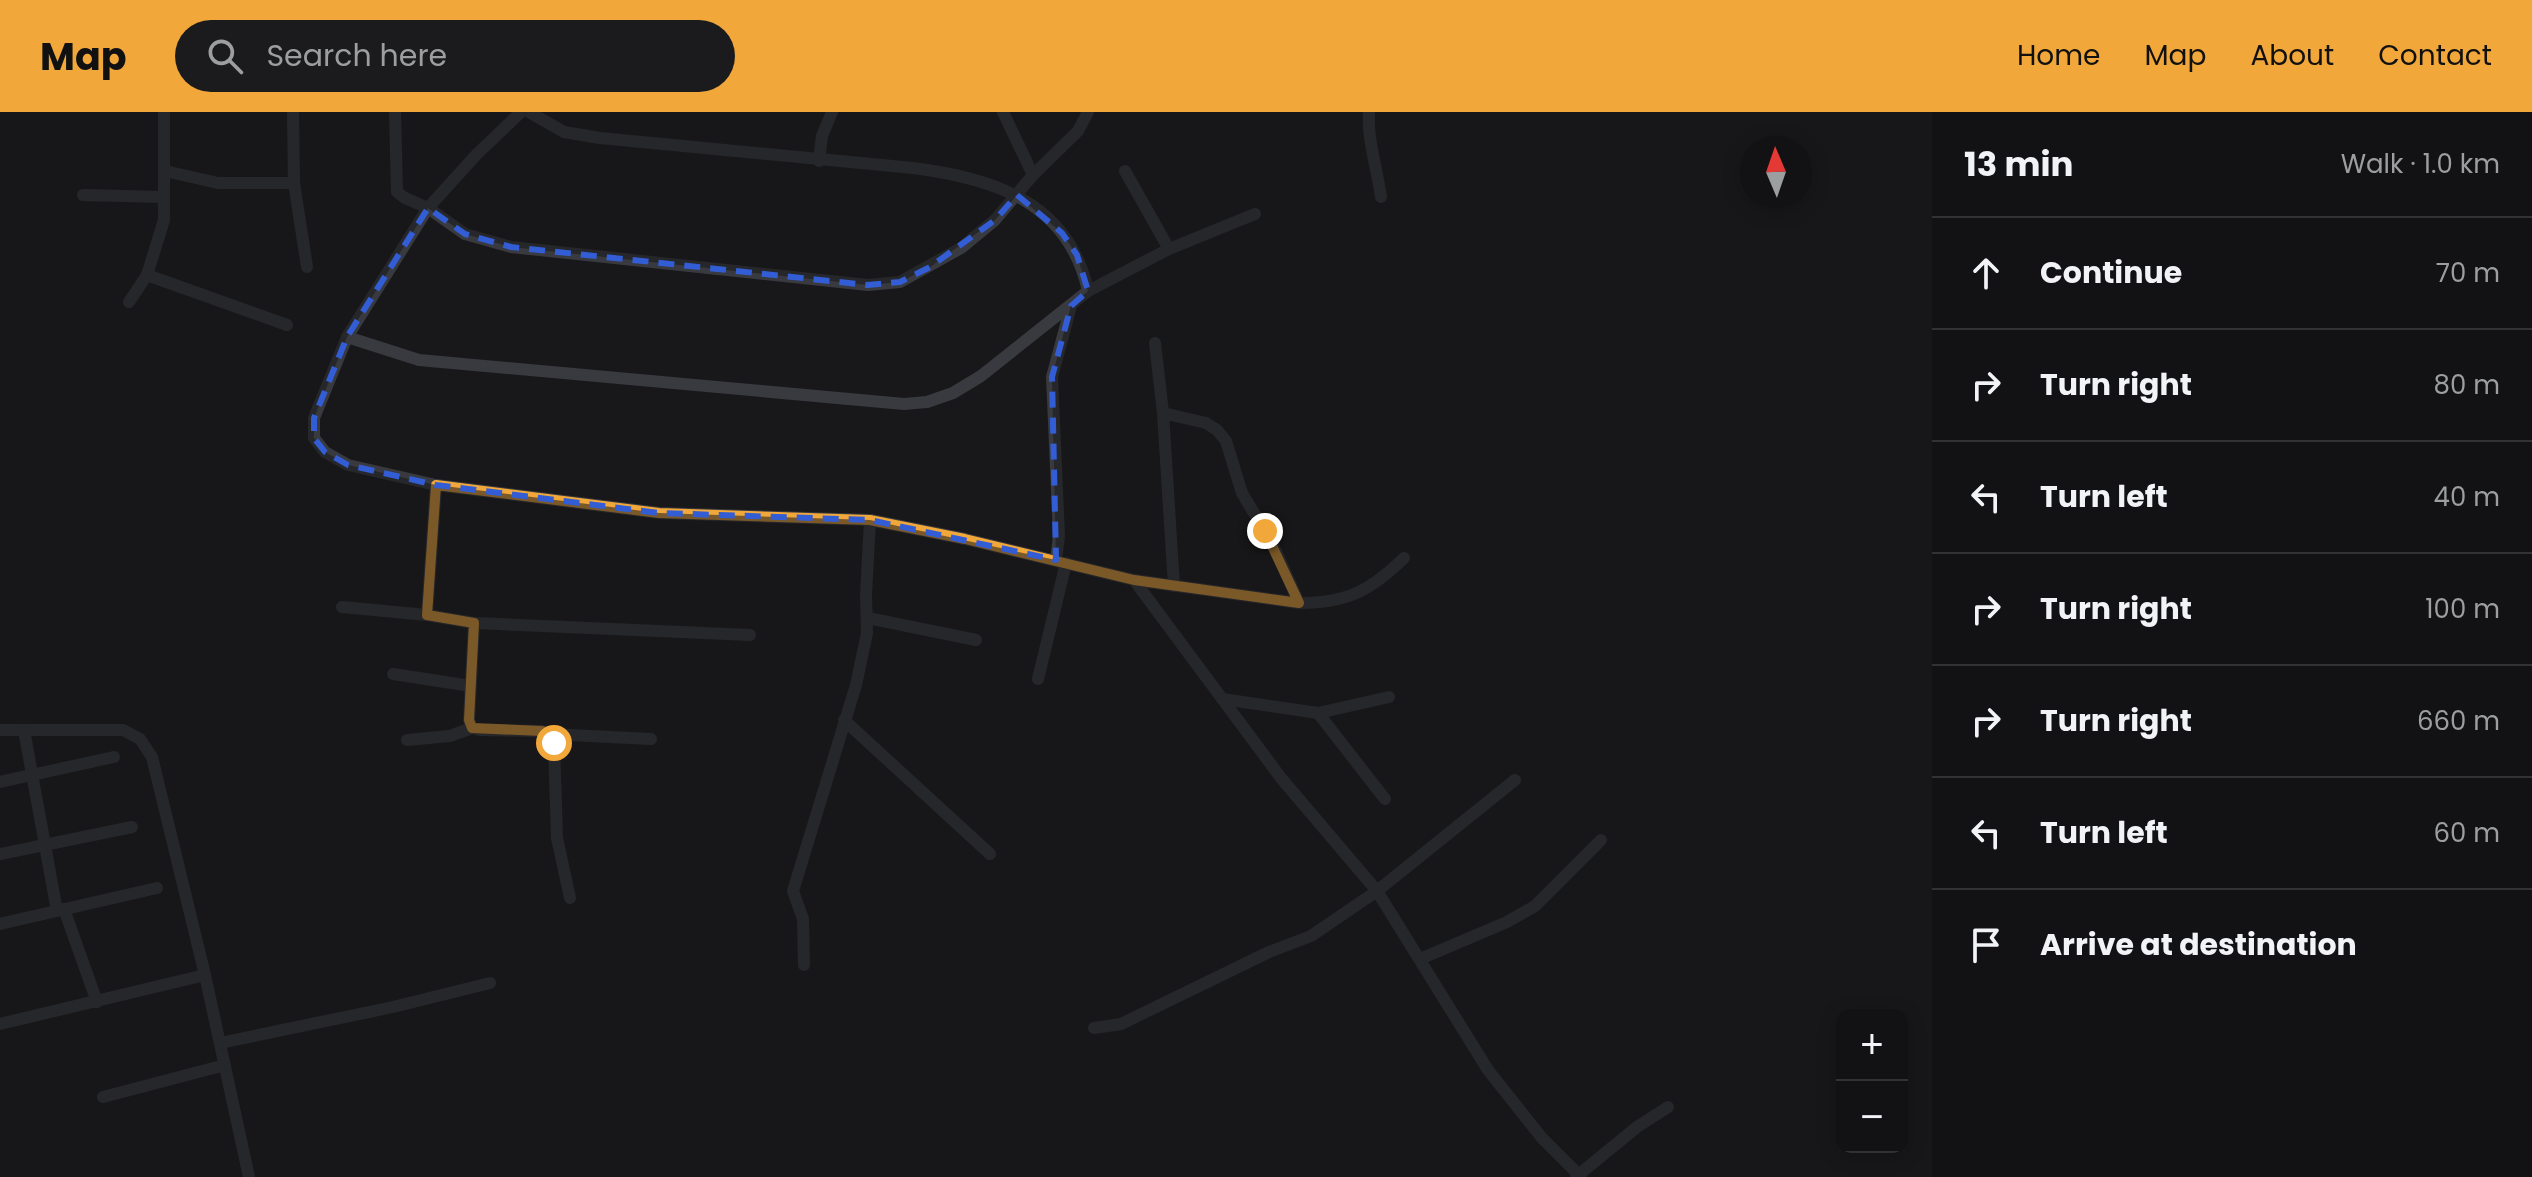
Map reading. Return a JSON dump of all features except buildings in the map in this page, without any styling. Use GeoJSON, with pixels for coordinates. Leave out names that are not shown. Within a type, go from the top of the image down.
{"type":"FeatureCollection","features":[{"type":"Feature","properties":{"kind":"street"},"geometry":{"type":"LineString","coordinates":[[129,302],[147,275],[164,220],[164,112]]}},
{"type":"Feature","properties":{"kind":"street"},"geometry":{"type":"LineString","coordinates":[[293,112],[294,183],[307,267]]}},
{"type":"Feature","properties":{"kind":"street"},"geometry":{"type":"LineString","coordinates":[[395,112],[397,192],[428,208],[465,234],[511,247],[868,285],[900,282],[951,255],[995,220],[1033,175],[1078,131],[1088,112]]}},
{"type":"Feature","properties":{"kind":"street"},"geometry":{"type":"LineString","coordinates":[[521,112],[476,155],[428,208],[347,337],[314,418],[314,438],[325,452],[348,465],[436,485],[659,513],[870,520],[1134,580],[1299,603],[1356,596],[1381,581],[1404,558]]}},
{"type":"Feature","properties":{"kind":"street"},"geometry":{"type":"LineString","coordinates":[[529,112],[564,132],[600,138],[947,173],[987,182],[1036,207],[1062,233],[1077,255],[1088,291]]}},
{"type":"Feature","properties":{"kind":"street"},"geometry":{"type":"LineString","coordinates":[[819,161],[822,136],[832,112]]}},
{"type":"Feature","properties":{"kind":"street"},"geometry":{"type":"LineString","coordinates":[[1003,112],[1033,175]]}},
{"type":"Feature","properties":{"kind":"street"},"geometry":{"type":"LineString","coordinates":[[1369,112],[1368,131],[1381,197]]}},
{"type":"Feature","properties":{"kind":"street"},"geometry":{"type":"LineString","coordinates":[[165,171],[218,183],[294,183]]}},
{"type":"Feature","properties":{"kind":"street"},"geometry":{"type":"LineString","coordinates":[[1125,171],[1169,249]]}},
{"type":"Feature","properties":{"kind":"street"},"geometry":{"type":"LineString","coordinates":[[83,195],[164,197]]}},
{"type":"Feature","properties":{"kind":"street"},"geometry":{"type":"LineString","coordinates":[[347,337],[419,360],[904,404],[927,402],[953,393],[981,376],[1088,291],[1169,249],[1255,214]]}},
{"type":"Feature","properties":{"kind":"street"},"geometry":{"type":"LineString","coordinates":[[147,275],[287,325]]}},
{"type":"Feature","properties":{"kind":"street"},"geometry":{"type":"LineString","coordinates":[[1038,679],[1061,562],[1052,377],[1071,306]]}},
{"type":"Feature","properties":{"kind":"street"},"geometry":{"type":"LineString","coordinates":[[1155,343],[1163,413],[1174,586]]}},
{"type":"Feature","properties":{"kind":"street"},"geometry":{"type":"LineString","coordinates":[[1163,413],[1206,423],[1226,441],[1242,493],[1273,545],[1299,603]]}},
{"type":"Feature","properties":{"kind":"street"},"geometry":{"type":"LineString","coordinates":[[427,615],[436,485]]}},
{"type":"Feature","properties":{"kind":"street"},"geometry":{"type":"LineString","coordinates":[[804,965],[803,919],[793,891],[856,685],[868,618],[866,595],[870,520]]}},
{"type":"Feature","properties":{"kind":"street"},"geometry":{"type":"LineString","coordinates":[[1134,580],[1281,778],[1377,891],[1488,1070],[1542,1138],[1578,1176],[1637,1127],[1668,1107]]}},
{"type":"Feature","properties":{"kind":"street"},"geometry":{"type":"LineString","coordinates":[[342,607],[474,623],[750,635]]}},
{"type":"Feature","properties":{"kind":"street"},"geometry":{"type":"LineString","coordinates":[[868,618],[976,640]]}},
{"type":"Feature","properties":{"kind":"street"},"geometry":{"type":"LineString","coordinates":[[472,728],[469,720],[474,623]]}},
{"type":"Feature","properties":{"kind":"street"},"geometry":{"type":"LineString","coordinates":[[393,674],[471,686]]}},
{"type":"Feature","properties":{"kind":"street"},"geometry":{"type":"LineString","coordinates":[[1222,699],[1318,713],[1389,697]]}},
{"type":"Feature","properties":{"kind":"street"},"geometry":{"type":"LineString","coordinates":[[1318,713],[1385,799]]}},
{"type":"Feature","properties":{"kind":"street"},"geometry":{"type":"LineString","coordinates":[[844,720],[990,854]]}},
{"type":"Feature","properties":{"kind":"street"},"geometry":{"type":"LineString","coordinates":[[407,740],[450,736],[472,728],[651,739]]}},
{"type":"Feature","properties":{"kind":"street"},"geometry":{"type":"LineString","coordinates":[[0,730],[123,730],[140,739],[152,757],[205,975],[249,1177]]}},
{"type":"Feature","properties":{"kind":"street"},"geometry":{"type":"LineString","coordinates":[[24,730],[44,844],[60,910],[97,1002]]}},
{"type":"Feature","properties":{"kind":"street"},"geometry":{"type":"LineString","coordinates":[[551,734],[554,743],[557,838],[570,898]]}},
{"type":"Feature","properties":{"kind":"street"},"geometry":{"type":"LineString","coordinates":[[0,782],[114,757]]}},
{"type":"Feature","properties":{"kind":"street"},"geometry":{"type":"LineString","coordinates":[[1094,1028],[1121,1024],[1269,952],[1311,936],[1377,891],[1515,780]]}},
{"type":"Feature","properties":{"kind":"street"},"geometry":{"type":"LineString","coordinates":[[0,854],[132,827]]}},
{"type":"Feature","properties":{"kind":"street"},"geometry":{"type":"LineString","coordinates":[[1420,959],[1507,922],[1535,906],[1601,840]]}},
{"type":"Feature","properties":{"kind":"street"},"geometry":{"type":"LineString","coordinates":[[0,924],[157,888]]}},
{"type":"Feature","properties":{"kind":"street"},"geometry":{"type":"LineString","coordinates":[[0,1024],[205,975]]}},
{"type":"Feature","properties":{"kind":"street"},"geometry":{"type":"LineString","coordinates":[[220,1043],[490,983]]}},
{"type":"Feature","properties":{"kind":"street"},"geometry":{"type":"LineString","coordinates":[[103,1097],[225,1065]]}},
{"type":"Feature","properties":{"kind":"highlighted area"},"geometry":{"type":"Polygon","coordinates":[[[1017,195],[1062,233],[1077,255],[1088,291],[1071,306],[1052,377],[1056,560],[870,520],[659,513],[436,485],[348,465],[325,452],[314,438],[314,418],[347,337],[428,208],[465,234],[511,247],[868,285],[900,282],[930,267],[995,220],[1017,195]]]}},
{"type":"Feature","properties":{"kind":"route"},"geometry":{"type":"LineString","coordinates":[[554,743],[551,734],[542,731],[472,728],[469,720],[474,623],[427,615],[436,485],[659,513],[870,520],[965,539],[1134,580],[1299,603],[1265,531]]}}]}
